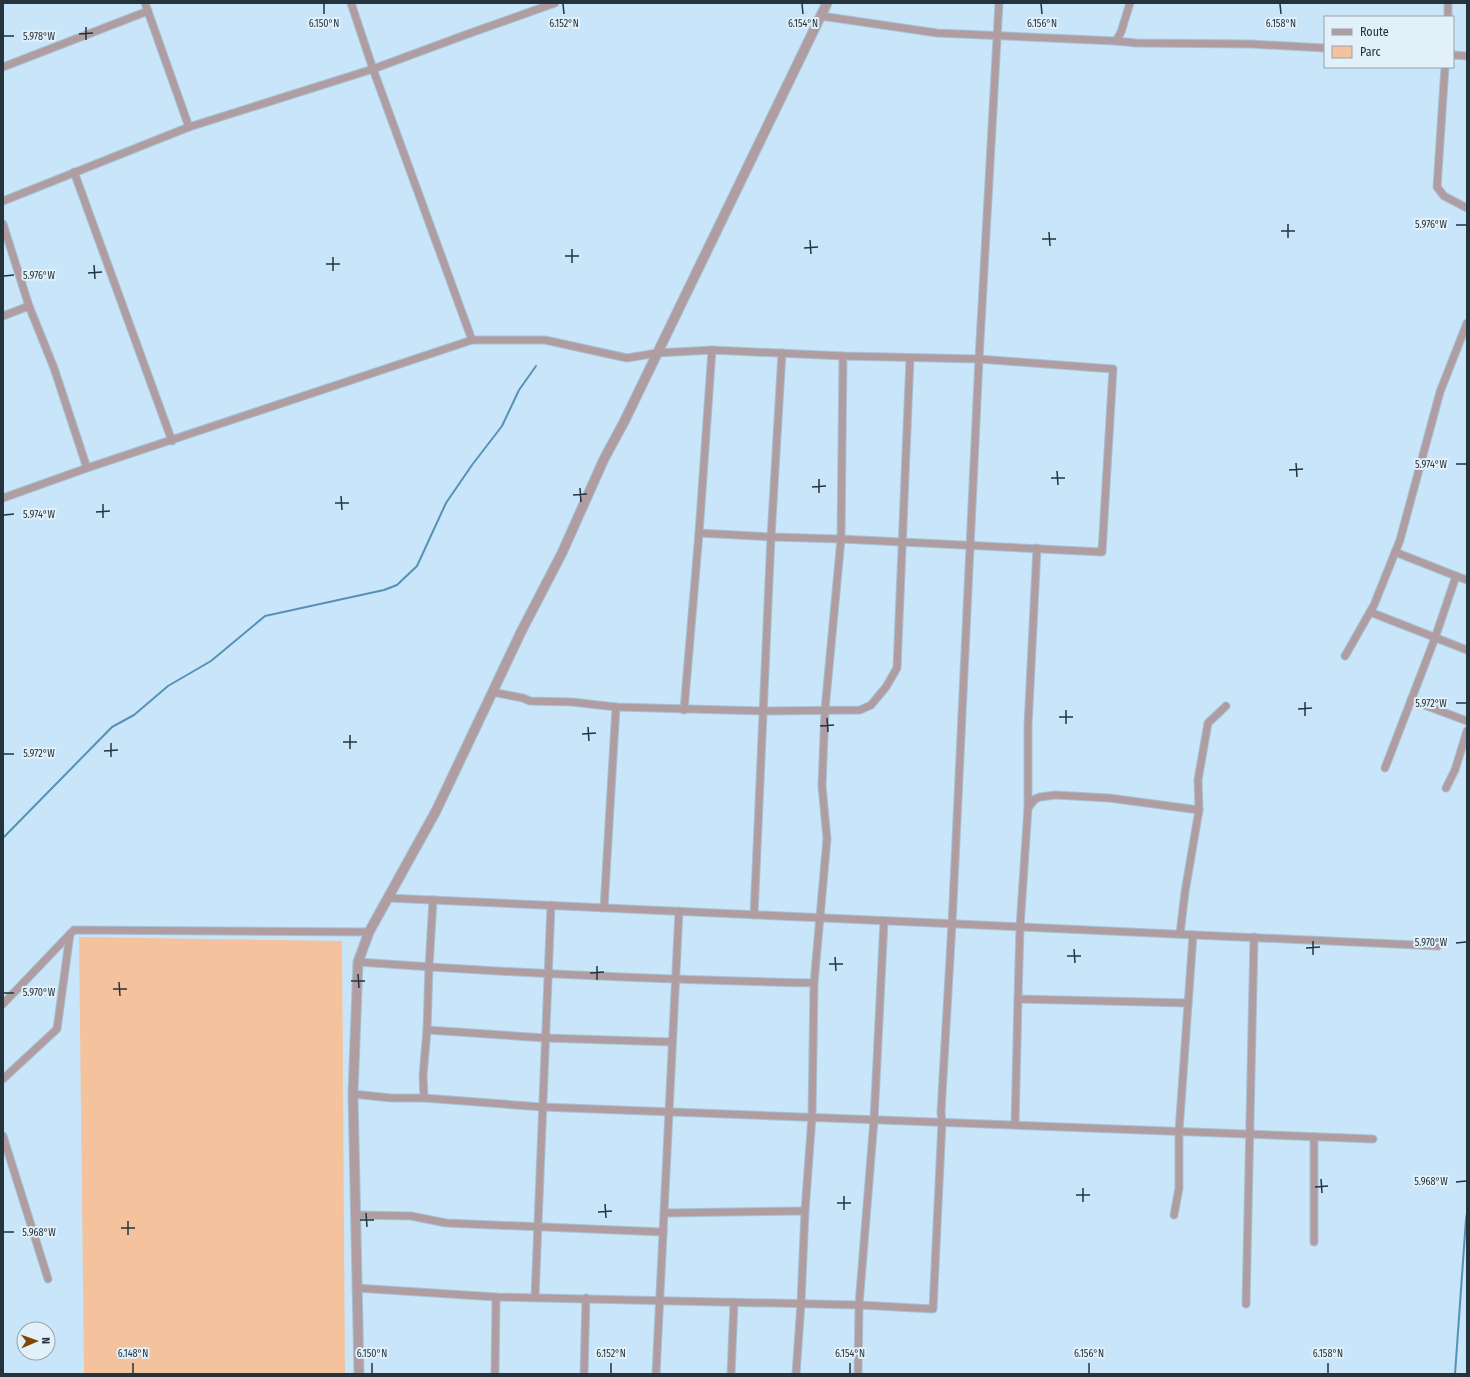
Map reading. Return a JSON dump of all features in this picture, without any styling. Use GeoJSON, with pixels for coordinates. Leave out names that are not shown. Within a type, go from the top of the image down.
{"type":"FeatureCollection","features":[{"type":"Feature","properties":{"kind":"street"},"geometry":{"type":"LineString","coordinates":[[145,3],[189,127]]}},
{"type":"Feature","properties":{"kind":"street"},"geometry":{"type":"LineString","coordinates":[[351,3],[373,69],[472,340]]}},
{"type":"Feature","properties":{"kind":"street"},"geometry":{"type":"LineString","coordinates":[[3,201],[189,127],[373,69],[465,34],[555,3]]}},
{"type":"Feature","properties":{"kind":"street"},"geometry":{"type":"LineString","coordinates":[[359,1374],[353,1094],[358,962],[369,932],[436,811],[521,632],[562,554],[604,459],[624,422],[828,3]]}},
{"type":"Feature","properties":{"kind":"street"},"geometry":{"type":"LineString","coordinates":[[356,1288],[496,1297],[801,1303],[933,1309],[942,1122],[941,1112],[952,924],[979,359],[999,3]]}},
{"type":"Feature","properties":{"kind":"street"},"geometry":{"type":"LineString","coordinates":[[1116,41],[1121,32],[1130,3]]}},
{"type":"Feature","properties":{"kind":"street"},"geometry":{"type":"LineString","coordinates":[[1448,3],[1448,16]]}},
{"type":"Feature","properties":{"kind":"street"},"geometry":{"type":"LineString","coordinates":[[3,67],[148,12]]}},
{"type":"Feature","properties":{"kind":"street"},"geometry":{"type":"LineString","coordinates":[[821,16],[937,33],[1136,43],[1250,44],[1324,48]]}},
{"type":"Feature","properties":{"kind":"street"},"geometry":{"type":"LineString","coordinates":[[1454,55],[1467,56]]}},
{"type":"Feature","properties":{"kind":"street"},"geometry":{"type":"LineString","coordinates":[[1445,68],[1437,187],[1444,196],[1467,208]]}},
{"type":"Feature","properties":{"kind":"street"},"geometry":{"type":"LineString","coordinates":[[74,172],[172,441]]}},
{"type":"Feature","properties":{"kind":"street"},"geometry":{"type":"LineString","coordinates":[[3,224],[30,306],[54,368],[87,468]]}},
{"type":"Feature","properties":{"kind":"street"},"geometry":{"type":"LineString","coordinates":[[3,316],[30,306]]}},
{"type":"Feature","properties":{"kind":"street"},"geometry":{"type":"LineString","coordinates":[[1345,656],[1370,612],[1400,540],[1440,392],[1467,324]]}},
{"type":"Feature","properties":{"kind":"street"},"geometry":{"type":"LineString","coordinates":[[3,498],[87,468],[472,340],[545,340],[627,358],[657,352],[712,350],[843,356],[979,359],[1113,369],[1102,552],[771,537],[699,532]]}},
{"type":"Feature","properties":{"kind":"street"},"geometry":{"type":"LineString","coordinates":[[684,710],[712,350]]}},
{"type":"Feature","properties":{"kind":"street"},"geometry":{"type":"LineString","coordinates":[[754,915],[771,537],[782,353]]}},
{"type":"Feature","properties":{"kind":"street"},"geometry":{"type":"LineString","coordinates":[[796,1374],[801,1303],[804,1211],[812,1117],[814,983],[827,839],[822,786],[825,710],[841,539],[843,356]]}},
{"type":"Feature","properties":{"kind":"street"},"geometry":{"type":"LineString","coordinates":[[492,692],[523,698],[530,702],[572,702],[616,707],[684,710],[860,710],[871,705],[886,687],[897,668],[910,358]]}},
{"type":"Feature","properties":{"kind":"street"},"geometry":{"type":"LineString","coordinates":[[1015,1125],[1020,927],[1028,808],[1028,725],[1037,548]]}},
{"type":"Feature","properties":{"kind":"street"},"geometry":{"type":"LineString","coordinates":[[1395,552],[1467,580]]}},
{"type":"Feature","properties":{"kind":"street"},"geometry":{"type":"LineString","coordinates":[[1385,768],[1456,576]]}},
{"type":"Feature","properties":{"kind":"street"},"geometry":{"type":"LineString","coordinates":[[1370,612],[1467,650]]}},
{"type":"Feature","properties":{"kind":"street"},"geometry":{"type":"LineString","coordinates":[[1411,700],[1467,721]]}},
{"type":"Feature","properties":{"kind":"street"},"geometry":{"type":"LineString","coordinates":[[1180,934],[1198,810],[1198,780],[1208,723],[1226,706]]}},
{"type":"Feature","properties":{"kind":"street"},"geometry":{"type":"LineString","coordinates":[[604,908],[616,707]]}},
{"type":"Feature","properties":{"kind":"street"},"geometry":{"type":"LineString","coordinates":[[1446,788],[1455,770],[1467,731]]}},
{"type":"Feature","properties":{"kind":"street"},"geometry":{"type":"LineString","coordinates":[[1028,808],[1035,799],[1055,795],[1109,798],[1198,810]]}},
{"type":"Feature","properties":{"kind":"street"},"geometry":{"type":"LineString","coordinates":[[387,898],[1438,946]]}},
{"type":"Feature","properties":{"kind":"street"},"geometry":{"type":"LineString","coordinates":[[424,1098],[423,1076],[427,1030],[433,900]]}},
{"type":"Feature","properties":{"kind":"street"},"geometry":{"type":"LineString","coordinates":[[535,1297],[551,905]]}},
{"type":"Feature","properties":{"kind":"street"},"geometry":{"type":"LineString","coordinates":[[656,1374],[678,911]]}},
{"type":"Feature","properties":{"kind":"street"},"geometry":{"type":"LineString","coordinates":[[858,1374],[859,1305],[874,1120],[884,921]]}},
{"type":"Feature","properties":{"kind":"street"},"geometry":{"type":"LineString","coordinates":[[3,1004],[74,930],[369,932]]}},
{"type":"Feature","properties":{"kind":"street"},"geometry":{"type":"LineString","coordinates":[[3,1079],[57,1029],[70,934]]}},
{"type":"Feature","properties":{"kind":"street"},"geometry":{"type":"LineString","coordinates":[[1174,1215],[1179,1188],[1178,1131],[1193,935]]}},
{"type":"Feature","properties":{"kind":"street"},"geometry":{"type":"LineString","coordinates":[[1246,1304],[1254,937]]}},
{"type":"Feature","properties":{"kind":"street"},"geometry":{"type":"LineString","coordinates":[[358,962],[675,980],[814,983]]}},
{"type":"Feature","properties":{"kind":"street"},"geometry":{"type":"LineString","coordinates":[[1018,1000],[1188,1003]]}},
{"type":"Feature","properties":{"kind":"street"},"geometry":{"type":"LineString","coordinates":[[427,1030],[546,1038],[672,1042]]}},
{"type":"Feature","properties":{"kind":"street"},"geometry":{"type":"LineString","coordinates":[[353,1094],[391,1098],[424,1098],[542,1107],[1373,1139]]}},
{"type":"Feature","properties":{"kind":"street"},"geometry":{"type":"LineString","coordinates":[[3,1136],[48,1279]]}},
{"type":"Feature","properties":{"kind":"street"},"geometry":{"type":"LineString","coordinates":[[1314,1137],[1314,1242]]}},
{"type":"Feature","properties":{"kind":"street"},"geometry":{"type":"LineString","coordinates":[[664,1213],[804,1211]]}},
{"type":"Feature","properties":{"kind":"street"},"geometry":{"type":"LineString","coordinates":[[356,1215],[411,1216],[446,1223],[663,1232]]}},
{"type":"Feature","properties":{"kind":"street"},"geometry":{"type":"LineString","coordinates":[[495,1374],[496,1297]]}},
{"type":"Feature","properties":{"kind":"street"},"geometry":{"type":"LineString","coordinates":[[584,1374],[586,1298]]}},
{"type":"Feature","properties":{"kind":"street"},"geometry":{"type":"LineString","coordinates":[[731,1374],[734,1302]]}},
{"type":"Feature","properties":{"kind":"green space"},"geometry":{"type":"Polygon","coordinates":[[[79,937],[342,941],[345,1374],[84,1374],[79,937]]]}},
{"type":"Feature","properties":{"kind":"waterway"},"geometry":{"type":"LineString","coordinates":[[3,838],[112,727],[134,715],[168,686],[211,661],[265,616],[384,590],[397,585],[417,566],[446,503],[472,465],[502,426],[519,390],[536,366]]}},
{"type":"Feature","properties":{"kind":"waterway"},"geometry":{"type":"LineString","coordinates":[[1455,1374],[1467,1213]]}}]}
